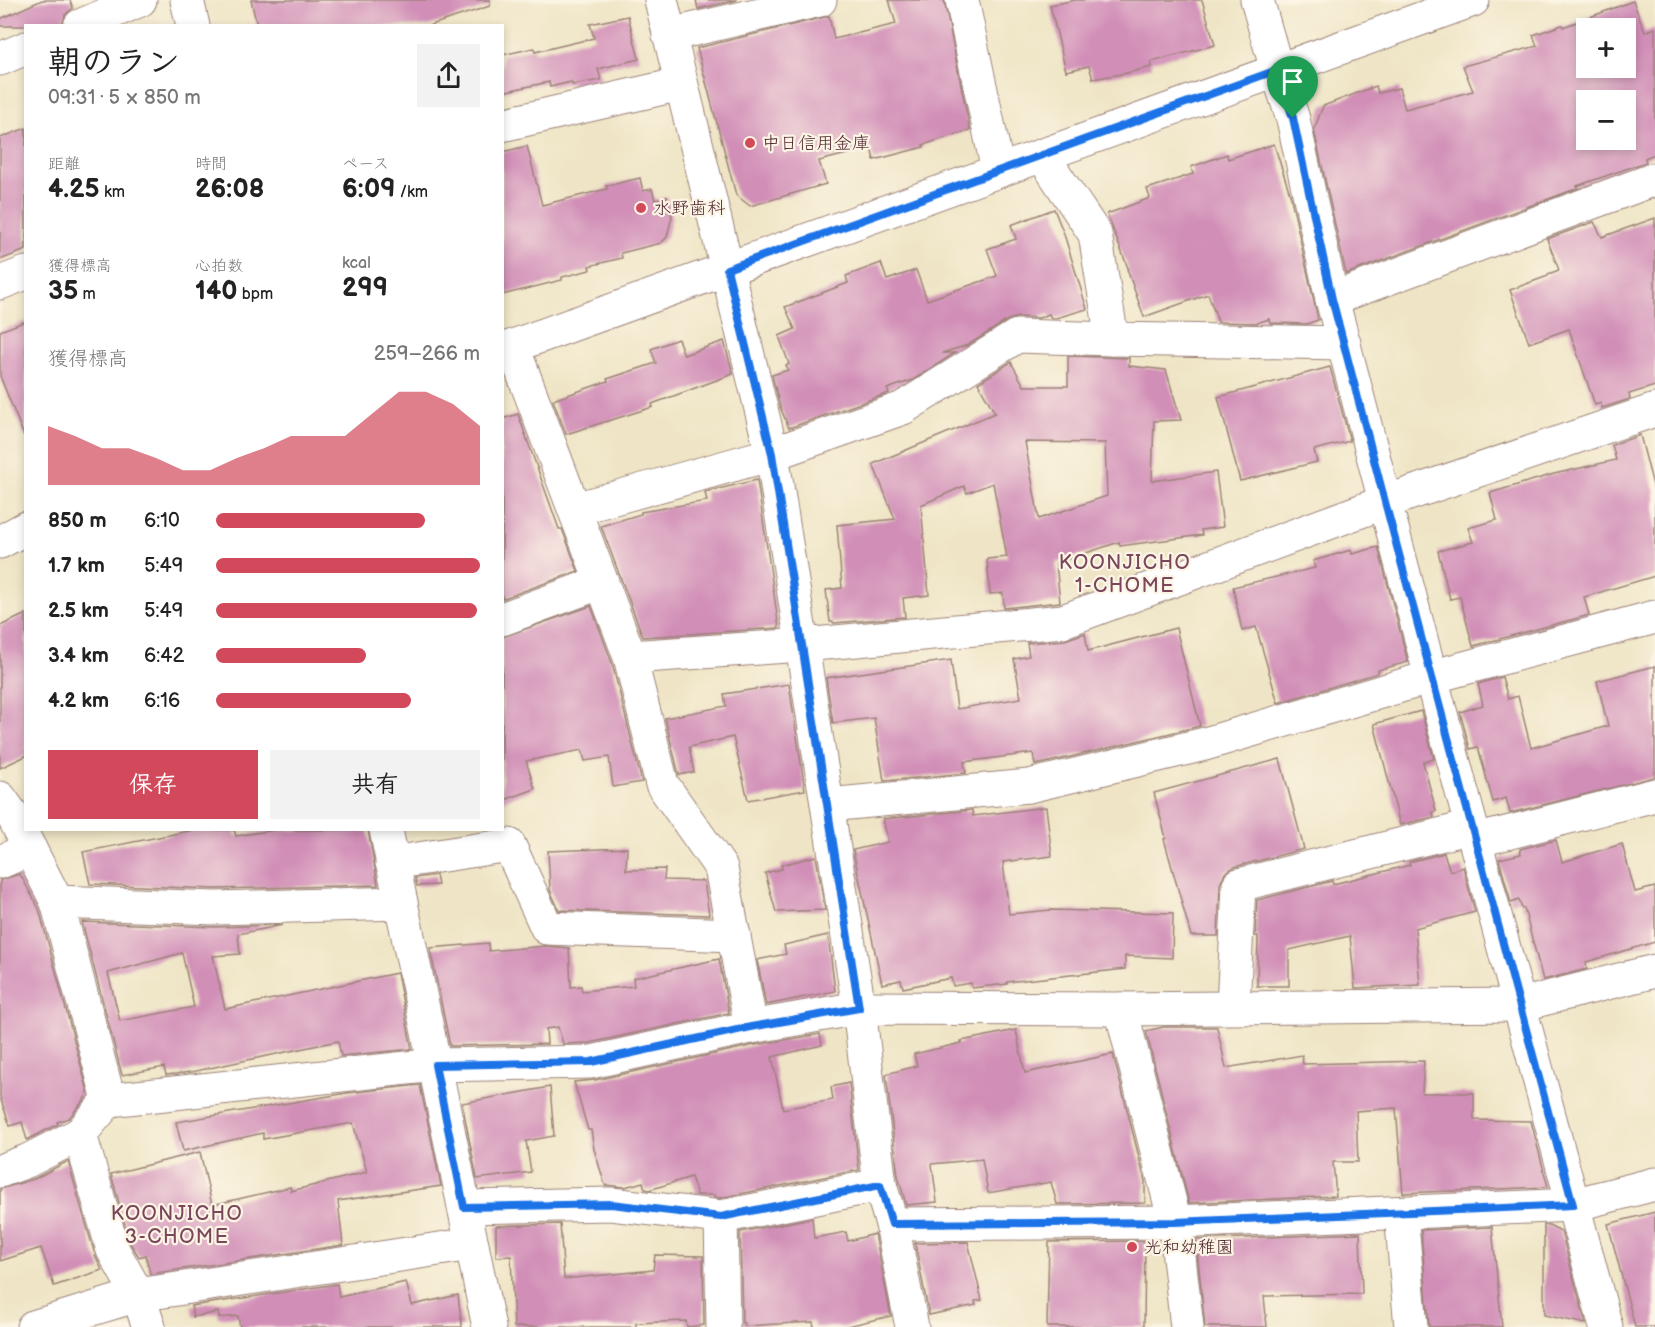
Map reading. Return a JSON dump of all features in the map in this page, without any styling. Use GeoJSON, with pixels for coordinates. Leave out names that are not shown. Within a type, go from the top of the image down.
{"type":"FeatureCollection","features":[{"type":"Feature","properties":{"kind":"street"},"geometry":{"type":"LineString","coordinates":[[85,24],[140,0]]}},
{"type":"Feature","properties":{"kind":"street"},"geometry":{"type":"LineString","coordinates":[[187,0],[193,24]]}},
{"type":"Feature","properties":{"kind":"street"},"geometry":{"type":"LineString","coordinates":[[661,0],[772,454],[859,1008],[880,1185],[892,1224],[912,1327]]}},
{"type":"Feature","properties":{"kind":"street"},"geometry":{"type":"LineString","coordinates":[[669,35],[820,0]]}},
{"type":"Feature","properties":{"kind":"street"},"geometry":{"type":"LineString","coordinates":[[962,0],[998,171]]}},
{"type":"Feature","properties":{"kind":"street"},"geometry":{"type":"LineString","coordinates":[[1257,0],[1293,118],[1332,299],[1606,1327]]}},
{"type":"Feature","properties":{"kind":"street"},"geometry":{"type":"LineString","coordinates":[[751,1027],[721,868],[662,784],[630,657],[575,509],[508,349],[1473,0]]}},
{"type":"Feature","properties":{"kind":"street"},"geometry":{"type":"LineString","coordinates":[[0,59],[24,49]]}},
{"type":"Feature","properties":{"kind":"street"},"geometry":{"type":"LineString","coordinates":[[504,125],[681,84]]}},
{"type":"Feature","properties":{"kind":"street"},"geometry":{"type":"LineString","coordinates":[[1042,155],[1095,234],[1112,339]]}},
{"type":"Feature","properties":{"kind":"street"},"geometry":{"type":"LineString","coordinates":[[1332,299],[1655,179]]}},
{"type":"Feature","properties":{"kind":"street"},"geometry":{"type":"LineString","coordinates":[[0,283],[24,274]]}},
{"type":"Feature","properties":{"kind":"street"},"geometry":{"type":"LineString","coordinates":[[575,509],[772,454],[903,408],[1017,336],[1344,343]]}},
{"type":"Feature","properties":{"kind":"street"},"geometry":{"type":"LineString","coordinates":[[630,657],[803,645],[1063,621],[1385,502],[1655,410]]}},
{"type":"Feature","properties":{"kind":"street"},"geometry":{"type":"LineString","coordinates":[[0,542],[24,529]]}},
{"type":"Feature","properties":{"kind":"street"},"geometry":{"type":"LineString","coordinates":[[504,618],[602,582]]}},
{"type":"Feature","properties":{"kind":"street"},"geometry":{"type":"LineString","coordinates":[[828,805],[1029,786],[1205,744],[1431,677],[1655,617]]}},
{"type":"Feature","properties":{"kind":"street"},"geometry":{"type":"LineString","coordinates":[[1233,1007],[1239,885],[1655,795]]}},
{"type":"Feature","properties":{"kind":"street"},"geometry":{"type":"LineString","coordinates":[[13,807],[30,849],[57,902],[109,1100]]}},
{"type":"Feature","properties":{"kind":"street"},"geometry":{"type":"LineString","coordinates":[[386,831],[489,1327]]}},
{"type":"Feature","properties":{"kind":"street"},"geometry":{"type":"LineString","coordinates":[[392,863],[508,845],[547,928],[734,935]]}},
{"type":"Feature","properties":{"kind":"street"},"geometry":{"type":"LineString","coordinates":[[0,861],[30,849]]}},
{"type":"Feature","properties":{"kind":"street"},"geometry":{"type":"LineString","coordinates":[[57,902],[215,908],[401,903]]}},
{"type":"Feature","properties":{"kind":"street"},"geometry":{"type":"LineString","coordinates":[[0,1171],[27,1161],[80,1134],[109,1100],[435,1065],[591,1062],[751,1027],[859,1008],[1120,1009],[1519,1005],[1655,971]]}},
{"type":"Feature","properties":{"kind":"street"},"geometry":{"type":"LineString","coordinates":[[1120,1009],[1175,1222],[1187,1327]]}},
{"type":"Feature","properties":{"kind":"street"},"geometry":{"type":"LineString","coordinates":[[80,1134],[113,1250],[138,1295],[149,1327]]}},
{"type":"Feature","properties":{"kind":"street"},"geometry":{"type":"LineString","coordinates":[[892,1224],[1175,1222],[1573,1205],[1655,1184]]}},
{"type":"Feature","properties":{"kind":"street"},"geometry":{"type":"LineString","coordinates":[[464,1207],[611,1204],[721,1217],[880,1185]]}},
{"type":"Feature","properties":{"kind":"street"},"geometry":{"type":"LineString","coordinates":[[1401,1213],[1411,1327]]}},
{"type":"Feature","properties":{"kind":"street"},"geometry":{"type":"LineString","coordinates":[[721,1217],[723,1327]]}},
{"type":"Feature","properties":{"kind":"street"},"geometry":{"type":"LineString","coordinates":[[33,1327],[138,1295],[472,1244]]}},
{"type":"Feature","properties":{"kind":"building"},"geometry":{"type":"Polygon","coordinates":[[[42,0],[70,0],[73,8],[65,15],[63,24],[0,26],[0,19],[42,0]]]}},
{"type":"Feature","properties":{"kind":"building"},"geometry":{"type":"Polygon","coordinates":[[[251,0],[490,0],[490,6],[434,24],[257,24],[251,0]]]}},
{"type":"Feature","properties":{"kind":"building"},"geometry":{"type":"Polygon","coordinates":[[[696,0],[737,0],[698,9],[696,0]]]}},
{"type":"Feature","properties":{"kind":"building"},"geometry":{"type":"Polygon","coordinates":[[[889,0],[944,0],[970,130],[923,145],[924,147],[874,160],[871,148],[819,161],[826,184],[750,206],[736,195],[697,48],[829,16],[834,39],[896,24],[889,0]]]}},
{"type":"Feature","properties":{"kind":"building"},"geometry":{"type":"Polygon","coordinates":[[[1076,0],[1202,0],[1215,45],[1151,62],[1152,67],[1093,79],[1089,66],[1066,71],[1050,5],[1076,0]]]}},
{"type":"Feature","properties":{"kind":"building"},"geometry":{"type":"Polygon","coordinates":[[[1633,1],[1645,32],[1655,28],[1655,154],[1645,158],[1646,162],[1346,274],[1314,130],[1323,106],[1376,86],[1378,93],[1399,88],[1405,109],[1473,91],[1463,66],[1537,46],[1533,35],[1562,25],[1563,27],[1576,22],[1576,78],[1636,78],[1636,18],[1587,18],[1633,1]]]}},
{"type":"Feature","properties":{"kind":"building"},"geometry":{"type":"Polygon","coordinates":[[[628,16],[639,59],[598,69],[601,80],[572,85],[571,82],[550,87],[549,82],[504,92],[504,55],[534,48],[535,52],[594,38],[590,24],[628,16]]]}},
{"type":"Feature","properties":{"kind":"building"},"geometry":{"type":"Polygon","coordinates":[[[24,129],[24,251],[0,260],[0,138],[24,129]]]}},
{"type":"Feature","properties":{"kind":"building"},"geometry":{"type":"Polygon","coordinates":[[[1274,144],[1290,194],[1318,320],[1307,324],[1270,323],[1269,319],[1257,323],[1218,322],[1208,294],[1144,317],[1107,214],[1150,198],[1147,189],[1193,174],[1191,167],[1227,154],[1228,159],[1274,144]]]}},
{"type":"Feature","properties":{"kind":"building"},"geometry":{"type":"Polygon","coordinates":[[[527,146],[542,205],[607,189],[606,186],[640,178],[643,191],[652,189],[655,200],[667,197],[672,216],[667,237],[661,243],[621,253],[622,258],[589,266],[590,270],[562,277],[562,280],[504,294],[504,152],[527,146]]]}},
{"type":"Feature","properties":{"kind":"building"},"geometry":{"type":"Polygon","coordinates":[[[1054,209],[1087,309],[1056,318],[1051,318],[1049,314],[1039,318],[1018,317],[1008,320],[968,345],[942,353],[955,353],[913,380],[887,389],[889,393],[789,428],[780,407],[772,375],[788,370],[786,365],[789,364],[779,336],[795,329],[785,307],[848,283],[846,276],[881,263],[887,280],[916,270],[927,300],[997,276],[987,249],[1016,239],[1011,225],[1054,209]]]}},
{"type":"Feature","properties":{"kind":"building"},"geometry":{"type":"Polygon","coordinates":[[[1655,218],[1655,386],[1629,394],[1630,399],[1602,408],[1601,403],[1595,405],[1569,329],[1529,343],[1510,290],[1559,270],[1547,239],[1594,222],[1602,237],[1655,218]]]}},
{"type":"Feature","properties":{"kind":"building"},"geometry":{"type":"Polygon","coordinates":[[[24,322],[24,436],[0,376],[0,331],[24,322]]]}},
{"type":"Feature","properties":{"kind":"building"},"geometry":{"type":"Polygon","coordinates":[[[678,339],[684,355],[724,341],[733,374],[652,404],[653,407],[566,434],[553,400],[656,363],[651,349],[678,339]]]}},
{"type":"Feature","properties":{"kind":"building"},"geometry":{"type":"Polygon","coordinates":[[[1068,356],[1129,358],[1129,366],[1166,370],[1181,420],[1154,421],[1152,481],[1216,472],[1223,527],[1201,530],[1202,535],[1120,546],[1119,542],[1056,563],[1060,602],[1004,608],[1003,593],[990,594],[987,559],[1007,557],[993,483],[967,493],[964,486],[921,505],[929,595],[903,598],[905,617],[830,622],[826,590],[842,588],[837,525],[895,519],[873,464],[995,413],[978,383],[1011,362],[1024,386],[1068,386],[1068,356]],[[1025,442],[1039,519],[1107,496],[1105,443],[1025,442]]]}},
{"type":"Feature","properties":{"kind":"building"},"geometry":{"type":"Polygon","coordinates":[[[1330,367],[1350,441],[1314,450],[1317,462],[1240,481],[1218,397],[1330,367]]]}},
{"type":"Feature","properties":{"kind":"building"},"geometry":{"type":"Polygon","coordinates":[[[518,414],[559,529],[562,529],[578,571],[504,598],[504,418],[518,414]]]}},
{"type":"Feature","properties":{"kind":"building"},"geometry":{"type":"Polygon","coordinates":[[[1640,435],[1655,493],[1655,576],[1584,597],[1589,615],[1473,646],[1460,597],[1450,599],[1438,551],[1473,542],[1468,528],[1497,520],[1490,493],[1554,474],[1616,460],[1612,445],[1640,435]]]}},
{"type":"Feature","properties":{"kind":"building"},"geometry":{"type":"Polygon","coordinates":[[[757,480],[779,628],[643,637],[601,526],[641,514],[641,512],[707,501],[705,492],[757,480]]]}},
{"type":"Feature","properties":{"kind":"building"},"geometry":{"type":"Polygon","coordinates":[[[1378,547],[1408,662],[1278,703],[1256,627],[1242,631],[1233,587],[1315,568],[1313,561],[1351,550],[1352,554],[1378,547]]]}},
{"type":"Feature","properties":{"kind":"building"},"geometry":{"type":"Polygon","coordinates":[[[591,606],[612,663],[642,782],[613,787],[609,757],[585,761],[582,750],[526,761],[535,789],[504,800],[504,636],[591,606]]]}},
{"type":"Feature","properties":{"kind":"building"},"geometry":{"type":"Polygon","coordinates":[[[24,615],[24,757],[0,768],[0,626],[24,615]]]}},
{"type":"Feature","properties":{"kind":"building"},"geometry":{"type":"Polygon","coordinates":[[[1176,628],[1200,726],[1035,765],[1033,753],[964,762],[966,773],[884,781],[874,718],[833,723],[826,678],[951,660],[957,709],[1021,698],[1014,659],[1029,656],[1027,643],[1065,640],[1085,633],[1088,651],[1176,628]]]}},
{"type":"Feature","properties":{"kind":"building"},"geometry":{"type":"Polygon","coordinates":[[[1655,666],[1655,777],[1510,813],[1506,798],[1493,802],[1478,747],[1470,749],[1460,712],[1483,705],[1478,684],[1502,677],[1508,699],[1518,696],[1531,748],[1608,726],[1597,681],[1655,666]]]}},
{"type":"Feature","properties":{"kind":"building"},"geometry":{"type":"Polygon","coordinates":[[[789,684],[805,790],[748,800],[733,737],[689,747],[694,772],[679,775],[665,718],[726,706],[724,694],[789,684]]]}},
{"type":"Feature","properties":{"kind":"building"},"geometry":{"type":"Polygon","coordinates":[[[1421,711],[1434,759],[1423,762],[1436,811],[1433,812],[1434,817],[1400,825],[1374,724],[1421,711]]]}},
{"type":"Feature","properties":{"kind":"building"},"geometry":{"type":"Polygon","coordinates":[[[1280,759],[1304,849],[1234,867],[1225,873],[1220,884],[1218,936],[1191,936],[1164,839],[1166,838],[1154,793],[1280,759]]]}},
{"type":"Feature","properties":{"kind":"building"},"geometry":{"type":"Polygon","coordinates":[[[1046,807],[1052,856],[1003,862],[1009,914],[1051,910],[1173,913],[1172,958],[1125,956],[1125,969],[972,988],[971,983],[953,986],[951,978],[903,988],[901,980],[882,984],[853,850],[888,842],[883,819],[972,810],[973,816],[1046,807]]]}},
{"type":"Feature","properties":{"kind":"building"},"geometry":{"type":"Polygon","coordinates":[[[189,831],[234,831],[236,836],[268,831],[368,831],[378,885],[215,889],[90,884],[83,852],[189,831]]]}},
{"type":"Feature","properties":{"kind":"building"},"geometry":{"type":"Polygon","coordinates":[[[1556,840],[1562,862],[1622,844],[1635,892],[1655,887],[1655,942],[1586,962],[1587,969],[1543,980],[1524,908],[1522,909],[1519,900],[1511,903],[1499,859],[1521,854],[1520,849],[1556,840]]]}},
{"type":"Feature","properties":{"kind":"building"},"geometry":{"type":"Polygon","coordinates":[[[627,848],[626,870],[665,869],[664,880],[704,881],[709,915],[559,910],[550,890],[548,851],[627,848]]]}},
{"type":"Feature","properties":{"kind":"building"},"geometry":{"type":"Polygon","coordinates":[[[1444,853],[1450,871],[1463,867],[1475,912],[1415,928],[1420,985],[1355,988],[1350,936],[1289,950],[1289,986],[1257,986],[1258,936],[1255,936],[1257,900],[1410,865],[1409,862],[1444,853]]]}},
{"type":"Feature","properties":{"kind":"building"},"geometry":{"type":"Polygon","coordinates":[[[816,856],[825,910],[776,912],[765,873],[782,869],[781,865],[816,856]]]}},
{"type":"Feature","properties":{"kind":"building"},"geometry":{"type":"Polygon","coordinates":[[[20,874],[39,909],[88,1092],[69,1118],[57,1122],[58,1124],[27,1140],[22,1122],[10,1126],[0,1097],[0,880],[20,874]]]}},
{"type":"Feature","properties":{"kind":"building"},"geometry":{"type":"Polygon","coordinates":[[[436,875],[438,885],[417,886],[415,878],[436,875]]]}},
{"type":"Feature","properties":{"kind":"building"},"geometry":{"type":"Polygon","coordinates":[[[82,922],[214,927],[283,925],[238,934],[240,954],[213,956],[225,1009],[397,973],[412,1049],[341,1056],[338,1041],[191,1072],[166,1075],[164,1067],[122,1075],[82,922]],[[182,953],[108,973],[120,1021],[194,1007],[182,953]]]}},
{"type":"Feature","properties":{"kind":"building"},"geometry":{"type":"Polygon","coordinates":[[[828,935],[835,991],[766,1005],[757,960],[786,954],[784,945],[828,935]]]}},
{"type":"Feature","properties":{"kind":"building"},"geometry":{"type":"Polygon","coordinates":[[[488,943],[489,951],[545,946],[569,948],[571,987],[581,986],[582,991],[634,986],[633,978],[719,959],[729,1013],[589,1043],[563,1044],[558,1027],[546,1029],[547,1044],[450,1046],[430,948],[488,943]]]}},
{"type":"Feature","properties":{"kind":"building"},"geometry":{"type":"Polygon","coordinates":[[[1163,1027],[1217,1027],[1226,1068],[1302,1055],[1303,1064],[1424,1061],[1422,1093],[1474,1093],[1474,1120],[1531,1121],[1548,1187],[1403,1193],[1396,1108],[1356,1111],[1358,1162],[1333,1162],[1336,1196],[1189,1203],[1146,1031],[1163,1027]]]}},
{"type":"Feature","properties":{"kind":"building"},"geometry":{"type":"Polygon","coordinates":[[[1016,1030],[1025,1073],[1113,1054],[1145,1181],[1145,1203],[1057,1204],[1051,1182],[988,1193],[982,1159],[932,1164],[937,1202],[906,1205],[898,1176],[886,1074],[917,1066],[914,1054],[962,1043],[961,1041],[1016,1030]]]}},
{"type":"Feature","properties":{"kind":"building"},"geometry":{"type":"Polygon","coordinates":[[[820,1034],[822,1045],[772,1057],[783,1109],[833,1100],[831,1087],[849,1083],[859,1170],[720,1198],[714,1195],[697,1195],[691,1177],[649,1190],[645,1189],[643,1182],[625,1187],[605,1185],[591,1130],[588,1130],[574,1082],[595,1080],[755,1045],[820,1034]]]}},
{"type":"Feature","properties":{"kind":"building"},"geometry":{"type":"Polygon","coordinates":[[[420,1085],[441,1186],[338,1201],[343,1245],[150,1274],[146,1255],[139,1257],[130,1243],[111,1174],[200,1152],[212,1205],[290,1187],[291,1191],[367,1172],[353,1123],[263,1139],[263,1133],[183,1151],[176,1122],[347,1093],[420,1085]]]}},
{"type":"Feature","properties":{"kind":"building"},"geometry":{"type":"Polygon","coordinates":[[[550,1087],[554,1136],[526,1141],[531,1172],[477,1179],[462,1103],[550,1087]]]}},
{"type":"Feature","properties":{"kind":"building"},"geometry":{"type":"Polygon","coordinates":[[[68,1161],[95,1255],[102,1270],[54,1286],[41,1248],[0,1261],[0,1189],[34,1179],[68,1161]]]}},
{"type":"Feature","properties":{"kind":"building"},"geometry":{"type":"Polygon","coordinates":[[[1655,1212],[1655,1327],[1635,1327],[1608,1224],[1655,1212]]]}},
{"type":"Feature","properties":{"kind":"building"},"geometry":{"type":"Polygon","coordinates":[[[812,1218],[814,1238],[846,1232],[848,1241],[875,1234],[891,1316],[843,1327],[814,1327],[813,1322],[744,1326],[742,1323],[740,1232],[812,1218]]]}},
{"type":"Feature","properties":{"kind":"building"},"geometry":{"type":"Polygon","coordinates":[[[560,1224],[564,1279],[653,1270],[655,1255],[703,1256],[704,1325],[687,1327],[686,1321],[636,1323],[636,1327],[514,1327],[511,1256],[496,1257],[496,1226],[560,1224]]]}},
{"type":"Feature","properties":{"kind":"building"},"geometry":{"type":"Polygon","coordinates":[[[1544,1225],[1561,1231],[1586,1324],[1544,1315],[1544,1225]]]}},
{"type":"Feature","properties":{"kind":"building"},"geometry":{"type":"Polygon","coordinates":[[[1492,1227],[1502,1327],[1429,1327],[1421,1230],[1492,1227]]]}},
{"type":"Feature","properties":{"kind":"building"},"geometry":{"type":"Polygon","coordinates":[[[1360,1233],[1362,1294],[1264,1296],[1267,1327],[1205,1327],[1196,1240],[1360,1233]]]}},
{"type":"Feature","properties":{"kind":"building"},"geometry":{"type":"Polygon","coordinates":[[[1145,1241],[1144,1327],[1047,1327],[1049,1242],[1145,1241]]]}},
{"type":"Feature","properties":{"kind":"building"},"geometry":{"type":"Polygon","coordinates":[[[968,1242],[982,1300],[975,1301],[976,1305],[929,1315],[915,1243],[968,1242]]]}},
{"type":"Feature","properties":{"kind":"building"},"geometry":{"type":"Polygon","coordinates":[[[406,1282],[412,1305],[458,1295],[462,1327],[240,1327],[238,1316],[219,1318],[218,1312],[193,1317],[191,1306],[337,1284],[339,1297],[406,1282]]]}},
{"type":"Feature","properties":{"kind":"place","name":"中日信用金庫"},"geometry":{"type":"Point","coordinates":[750,143]}},
{"type":"Feature","properties":{"kind":"place","name":"水野歯科"},"geometry":{"type":"Point","coordinates":[641,208]}},
{"type":"Feature","properties":{"kind":"place","name":"光和幼稚園"},"geometry":{"type":"Point","coordinates":[1132,1247]}},
{"type":"Feature","properties":{"kind":"district","name":"KOONJICHO 1-CHOME"},"geometry":{"type":"Point","coordinates":[1125,574]}},
{"type":"Feature","properties":{"kind":"district","name":"KOONJICHO 3-CHOME"},"geometry":{"type":"Point","coordinates":[177,1226]}},
{"type":"Feature","properties":{"kind":"route"},"geometry":{"type":"LineString","coordinates":[[1277,70],[1293,118],[1332,299],[1573,1205],[1175,1222],[892,1224],[880,1185],[721,1217],[611,1204],[464,1207],[435,1065],[591,1062],[751,1027],[859,1008],[772,454],[727,269],[1277,70]]}}]}
